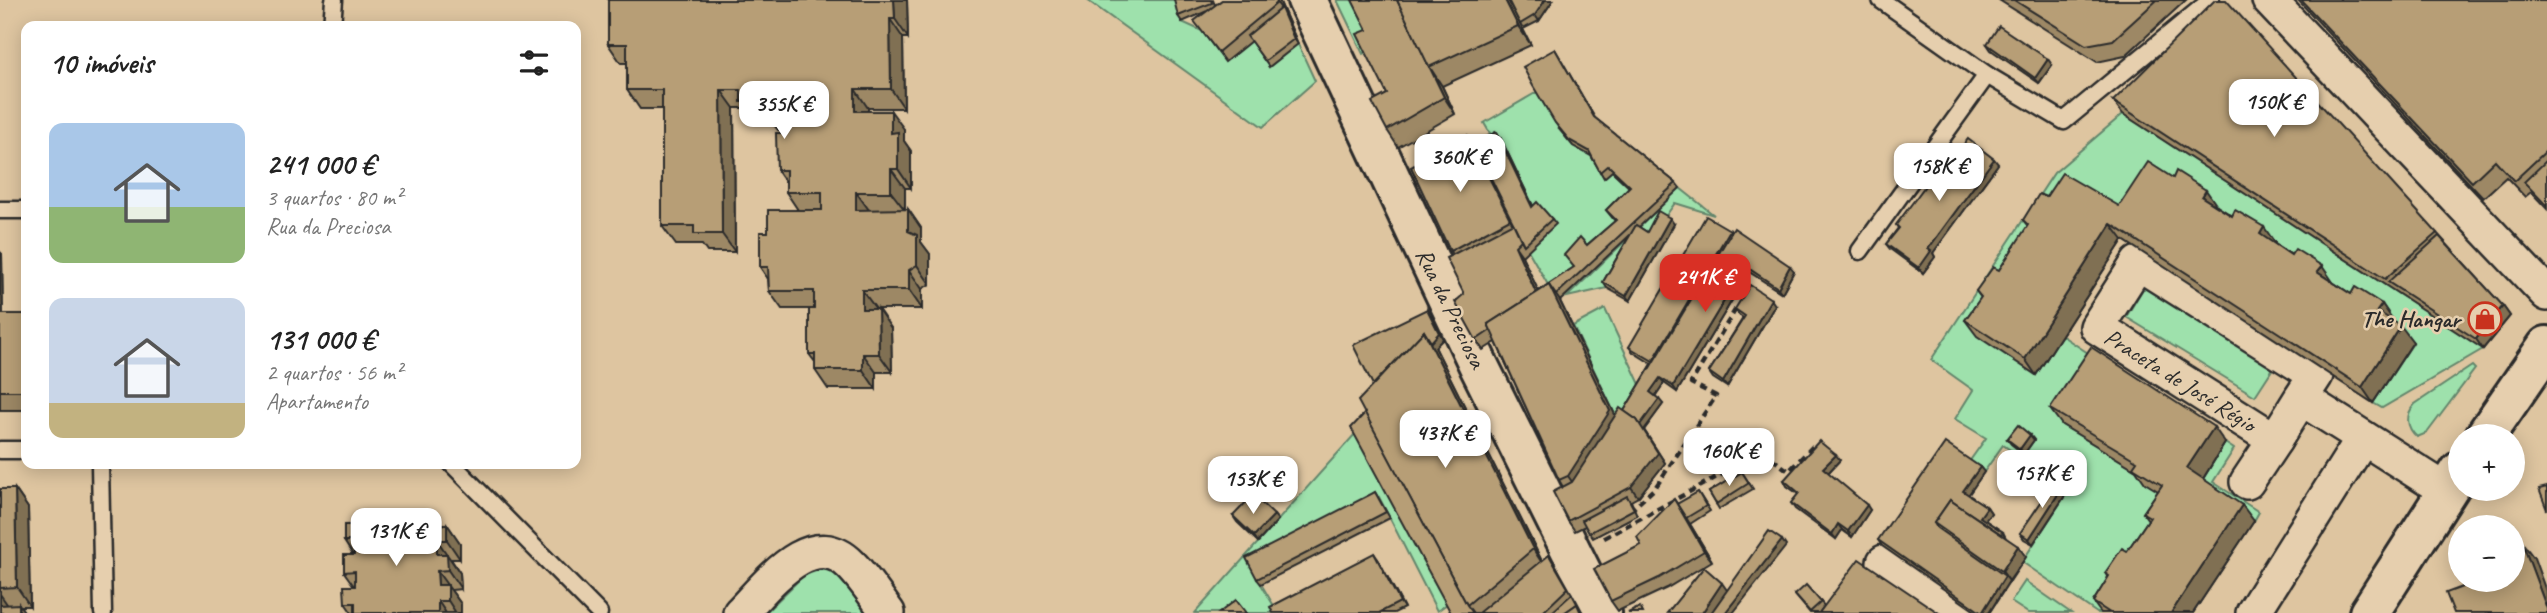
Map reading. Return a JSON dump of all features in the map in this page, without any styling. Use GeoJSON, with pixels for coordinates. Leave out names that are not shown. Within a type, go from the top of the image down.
{"type":"FeatureCollection","features":[{"type":"Feature","properties":{"kind":"street","name":"Rua da Preciosa"},"geometry":{"type":"LineString","coordinates":[[1307,0],[1455,316],[1602,613]]}},
{"type":"Feature","properties":{"kind":"street"},"geometry":{"type":"LineString","coordinates":[[2269,0],[2547,294]]}},
{"type":"Feature","properties":{"kind":"street","name":"Praceta de José Régio"},"geometry":{"type":"LineString","coordinates":[[2138,263],[2316,375],[2301,398],[2275,440],[2097,327],[2138,263]]}},
{"type":"Feature","properties":{"kind":"street"},"geometry":{"type":"LineString","coordinates":[[2493,424],[2547,346]]}},
{"type":"Feature","properties":{"kind":"street"},"geometry":{"type":"LineString","coordinates":[[2301,398],[2363,438],[2448,478]]}},
{"type":"Feature","properties":{"kind":"street"},"geometry":{"type":"LineString","coordinates":[[2253,613],[2363,438]]}},
{"type":"Feature","properties":{"kind":"street"},"geometry":{"type":"LineString","coordinates":[[2247,482],[2275,440]]}},
{"type":"Feature","properties":{"kind":"street"},"geometry":{"type":"LineString","coordinates":[[2369,613],[2448,490]]}},
{"type":"Feature","properties":{"kind":"street"},"geometry":{"type":"LineString","coordinates":[[740,613],[788,564],[806,554],[833,554],[850,563],[888,613]]}},
{"type":"Feature","properties":{"kind":"street"},"geometry":{"type":"LineString","coordinates":[[1884,562],[1957,613]]}},
{"type":"Feature","properties":{"kind":"lane"},"geometry":{"type":"LineString","coordinates":[[332,21],[334,0]]}},
{"type":"Feature","properties":{"kind":"lane"},"geometry":{"type":"LineString","coordinates":[[1881,0],[1987,75],[2064,121],[2211,0]]}},
{"type":"Feature","properties":{"kind":"lane"},"geometry":{"type":"LineString","coordinates":[[1860,251],[1987,75]]}},
{"type":"Feature","properties":{"kind":"lane"},"geometry":{"type":"LineString","coordinates":[[0,210],[21,210]]}},
{"type":"Feature","properties":{"kind":"lane"},"geometry":{"type":"LineString","coordinates":[[0,450],[21,450]]}},
{"type":"Feature","properties":{"kind":"lane"},"geometry":{"type":"LineString","coordinates":[[100,469],[103,613]]}},
{"type":"Feature","properties":{"kind":"lane"},"geometry":{"type":"LineString","coordinates":[[457,469],[599,613]]}},
{"type":"Feature","properties":{"kind":"path"},"geometry":{"type":"LineString","coordinates":[[1623,514],[1634,509],[1656,488],[1716,397],[1691,383],[1738,305]]}},
{"type":"Feature","properties":{"kind":"path"},"geometry":{"type":"LineString","coordinates":[[1573,555],[1762,452],[1789,471],[1814,445]]}},
{"type":"Feature","properties":{"kind":"green space"},"geometry":{"type":"Polygon","coordinates":[[[1087,0],[1176,0],[1182,22],[1202,31],[1251,41],[1269,67],[1298,44],[1315,81],[1263,127],[1087,0]]]}},
{"type":"Feature","properties":{"kind":"green space"},"geometry":{"type":"Polygon","coordinates":[[[1337,0],[1356,0],[1378,46],[1363,54],[1337,0]]]}},
{"type":"Feature","properties":{"kind":"green space"},"geometry":{"type":"Polygon","coordinates":[[[1537,92],[1559,129],[1573,146],[1593,157],[1604,178],[1612,171],[1634,192],[1619,222],[1601,247],[1578,270],[1551,290],[1528,250],[1536,212],[1484,123],[1537,92]]]}},
{"type":"Feature","properties":{"kind":"green space"},"geometry":{"type":"Polygon","coordinates":[[[2123,114],[2483,349],[2382,408],[2373,403],[2413,343],[2388,327],[2393,320],[2159,178],[2061,335],[2103,363],[2062,425],[2148,477],[2173,501],[2108,613],[2097,613],[2022,562],[2068,491],[2003,445],[1984,472],[1969,462],[1986,438],[1955,419],[1973,390],[1931,360],[2054,173],[2123,114]]]}},
{"type":"Feature","properties":{"kind":"green space"},"geometry":{"type":"Polygon","coordinates":[[[1680,188],[1714,215],[1675,203],[1651,237],[1639,231],[1607,288],[1567,297],[1680,188]]]}},
{"type":"Feature","properties":{"kind":"green space"},"geometry":{"type":"Polygon","coordinates":[[[2147,282],[2277,362],[2255,396],[2126,317],[2147,282]]]}},
{"type":"Feature","properties":{"kind":"green space"},"geometry":{"type":"Polygon","coordinates":[[[1605,309],[1644,393],[1621,427],[1573,326],[1605,309]]]}},
{"type":"Feature","properties":{"kind":"green space"},"geometry":{"type":"Polygon","coordinates":[[[2472,366],[2475,369],[2427,433],[2417,437],[2408,421],[2415,404],[2472,366]]]}},
{"type":"Feature","properties":{"kind":"green space"},"geometry":{"type":"Polygon","coordinates":[[[1355,434],[1447,604],[1437,611],[1379,497],[1261,584],[1277,611],[1274,613],[1195,613],[1355,434]]]}},
{"type":"Feature","properties":{"kind":"green space"},"geometry":{"type":"Polygon","coordinates":[[[2225,443],[2234,449],[2213,482],[2259,512],[2254,521],[2199,485],[2225,443]]]}},
{"type":"Feature","properties":{"kind":"green space"},"geometry":{"type":"Polygon","coordinates":[[[822,569],[835,570],[874,613],[765,613],[804,575],[822,569]]]}},
{"type":"Feature","properties":{"kind":"green space"},"geometry":{"type":"Polygon","coordinates":[[[2025,581],[2071,613],[2028,613],[2011,602],[2025,581]]]}},
{"type":"Feature","properties":{"kind":"building"},"geometry":{"type":"Polygon","coordinates":[[[608,0],[894,0],[895,19],[890,19],[891,89],[855,89],[855,111],[891,111],[891,133],[898,132],[898,169],[891,169],[891,192],[856,192],[856,210],[908,209],[908,231],[917,235],[917,265],[909,270],[909,290],[862,290],[862,309],[878,309],[879,354],[863,354],[863,370],[815,370],[815,354],[809,354],[809,309],[814,309],[814,291],[769,291],[768,267],[760,267],[760,232],[768,232],[768,210],[822,210],[822,192],[786,192],[786,170],[777,170],[776,133],[786,133],[786,111],[764,111],[764,102],[741,102],[741,90],[721,90],[722,234],[694,234],[694,226],[662,226],[662,90],[627,90],[627,44],[608,44],[608,0]]]}},
{"type":"Feature","properties":{"kind":"building"},"geometry":{"type":"Polygon","coordinates":[[[1174,0],[1211,0],[1212,3],[1178,16],[1174,0]]]}},
{"type":"Feature","properties":{"kind":"building"},"geometry":{"type":"Polygon","coordinates":[[[1222,0],[1276,0],[1277,3],[1218,52],[1194,21],[1222,0]]]}},
{"type":"Feature","properties":{"kind":"building"},"geometry":{"type":"Polygon","coordinates":[[[1352,0],[1397,0],[1444,97],[1387,130],[1372,102],[1387,94],[1357,34],[1367,30],[1352,0]]]}},
{"type":"Feature","properties":{"kind":"building"},"geometry":{"type":"Polygon","coordinates":[[[1397,0],[1505,0],[1518,26],[1429,67],[1397,0]]]}},
{"type":"Feature","properties":{"kind":"building"},"geometry":{"type":"Polygon","coordinates":[[[1508,0],[1545,0],[1535,15],[1520,24],[1508,0]]]}},
{"type":"Feature","properties":{"kind":"building"},"geometry":{"type":"Polygon","coordinates":[[[2014,0],[2157,0],[2113,40],[2086,45],[2014,0]]]}},
{"type":"Feature","properties":{"kind":"building"},"geometry":{"type":"Polygon","coordinates":[[[2215,0],[2226,0],[2437,233],[2385,279],[2113,101],[2215,0]]]}},
{"type":"Feature","properties":{"kind":"building"},"geometry":{"type":"Polygon","coordinates":[[[2301,0],[2547,0],[2547,150],[2514,181],[2495,160],[2472,182],[2301,0]]]}},
{"type":"Feature","properties":{"kind":"building"},"geometry":{"type":"Polygon","coordinates":[[[1281,8],[1294,39],[1265,61],[1247,36],[1281,8]]]}},
{"type":"Feature","properties":{"kind":"building"},"geometry":{"type":"Polygon","coordinates":[[[1999,26],[2048,59],[2035,78],[1987,44],[1999,26]]]}},
{"type":"Feature","properties":{"kind":"building"},"geometry":{"type":"Polygon","coordinates":[[[1555,49],[1594,117],[1676,183],[1556,295],[1547,285],[1574,267],[1564,255],[1580,237],[1587,245],[1616,220],[1606,210],[1630,186],[1608,165],[1600,172],[1589,151],[1569,140],[1555,123],[1533,86],[1523,67],[1555,49]]]}},
{"type":"Feature","properties":{"kind":"building"},"geometry":{"type":"Polygon","coordinates":[[[1496,132],[1532,207],[1537,202],[1552,219],[1524,245],[1474,144],[1496,132]]]}},
{"type":"Feature","properties":{"kind":"building"},"geometry":{"type":"Polygon","coordinates":[[[1468,136],[1510,219],[1450,251],[1411,167],[1468,136]]]}},
{"type":"Feature","properties":{"kind":"building"},"geometry":{"type":"Polygon","coordinates":[[[1968,139],[1994,159],[1928,249],[1931,251],[1919,268],[1886,244],[1899,228],[1896,225],[1945,159],[1950,162],[1968,139]]]}},
{"type":"Feature","properties":{"kind":"building"},"geometry":{"type":"Polygon","coordinates":[[[2547,160],[2547,206],[2524,182],[2547,160]]]}},
{"type":"Feature","properties":{"kind":"building"},"geometry":{"type":"Polygon","coordinates":[[[2148,162],[2173,178],[2176,171],[2206,190],[2202,197],[2232,216],[2235,210],[2264,227],[2260,234],[2291,255],[2295,249],[2322,266],[2317,272],[2351,294],[2355,287],[2382,304],[2377,311],[2401,326],[2362,387],[2111,224],[2025,359],[1965,320],[1981,297],[1976,291],[1993,267],[1999,270],[2028,225],[2023,220],[2039,194],[2046,197],[2062,173],[2119,206],[2148,162]]]}},
{"type":"Feature","properties":{"kind":"building"},"geometry":{"type":"Polygon","coordinates":[[[1658,211],[1670,218],[1626,296],[1603,282],[1636,225],[1647,232],[1658,211]]]}},
{"type":"Feature","properties":{"kind":"building"},"geometry":{"type":"Polygon","coordinates":[[[1706,216],[1730,230],[1653,361],[1629,347],[1706,216]]]}},
{"type":"Feature","properties":{"kind":"building"},"geometry":{"type":"Polygon","coordinates":[[[1513,223],[1521,240],[1515,246],[1536,293],[1488,324],[1491,330],[1476,340],[1455,302],[1464,294],[1446,258],[1513,223]]]}},
{"type":"Feature","properties":{"kind":"building"},"geometry":{"type":"Polygon","coordinates":[[[1734,228],[1790,266],[1778,288],[1745,266],[1673,386],[1660,378],[1650,392],[1659,399],[1640,425],[1624,411],[1734,228]]]}},
{"type":"Feature","properties":{"kind":"building"},"geometry":{"type":"Polygon","coordinates":[[[2439,236],[2503,306],[2476,339],[2388,282],[2439,236]]]}},
{"type":"Feature","properties":{"kind":"building"},"geometry":{"type":"Polygon","coordinates":[[[1549,285],[1610,411],[1568,476],[1559,480],[1488,324],[1549,285]]]}},
{"type":"Feature","properties":{"kind":"building"},"geometry":{"type":"Polygon","coordinates":[[[1750,285],[1771,299],[1723,382],[1709,372],[1745,316],[1735,309],[1750,285]]]}},
{"type":"Feature","properties":{"kind":"building"},"geometry":{"type":"Polygon","coordinates":[[[1427,309],[1439,333],[1431,342],[1424,331],[1373,385],[1353,345],[1427,309]]]}},
{"type":"Feature","properties":{"kind":"building"},"geometry":{"type":"Polygon","coordinates":[[[0,314],[21,314],[21,391],[0,391],[0,314]]]}},
{"type":"Feature","properties":{"kind":"building"},"geometry":{"type":"Polygon","coordinates":[[[1424,331],[1533,549],[1467,605],[1358,401],[1424,331]]]}},
{"type":"Feature","properties":{"kind":"building"},"geometry":{"type":"Polygon","coordinates":[[[2091,347],[2214,427],[2187,468],[2242,505],[2171,613],[2110,613],[2093,602],[2109,576],[2105,573],[2122,548],[2127,551],[2150,517],[2143,513],[2162,485],[2133,467],[2137,461],[2050,409],[2091,347]]]}},
{"type":"Feature","properties":{"kind":"building"},"geometry":{"type":"Polygon","coordinates":[[[1620,408],[1637,420],[1658,453],[1631,487],[1568,521],[1553,492],[1572,482],[1620,408]]]}},
{"type":"Feature","properties":{"kind":"building"},"geometry":{"type":"Polygon","coordinates":[[[1365,413],[1473,613],[1451,613],[1351,428],[1365,413]]]}},
{"type":"Feature","properties":{"kind":"building"},"geometry":{"type":"Polygon","coordinates":[[[2018,425],[2030,435],[2020,449],[2007,439],[2018,425]]]}},
{"type":"Feature","properties":{"kind":"building"},"geometry":{"type":"Polygon","coordinates":[[[1819,441],[1836,455],[1823,468],[1867,505],[1848,531],[1838,524],[1832,534],[1791,503],[1799,493],[1784,480],[1819,441]]]}},
{"type":"Feature","properties":{"kind":"building"},"geometry":{"type":"Polygon","coordinates":[[[1945,443],[1980,467],[1963,491],[1987,507],[1980,517],[2003,532],[2001,534],[1950,500],[1934,523],[1937,528],[2005,576],[1982,613],[1878,540],[1945,443]]]}},
{"type":"Feature","properties":{"kind":"building"},"geometry":{"type":"Polygon","coordinates":[[[1742,472],[1749,483],[1716,504],[1709,492],[1742,472]]]}},
{"type":"Feature","properties":{"kind":"building"},"geometry":{"type":"Polygon","coordinates":[[[2056,480],[2064,485],[2029,539],[2020,533],[2056,480]]]}},
{"type":"Feature","properties":{"kind":"building"},"geometry":{"type":"Polygon","coordinates":[[[2547,487],[2547,510],[2539,489],[2547,487]]]}},
{"type":"Feature","properties":{"kind":"building"},"geometry":{"type":"Polygon","coordinates":[[[0,489],[15,489],[17,587],[0,588],[0,489]]]}},
{"type":"Feature","properties":{"kind":"building"},"geometry":{"type":"Polygon","coordinates":[[[1375,492],[1386,512],[1257,579],[1246,558],[1375,492]]]}},
{"type":"Feature","properties":{"kind":"building"},"geometry":{"type":"Polygon","coordinates":[[[1698,492],[1706,506],[1686,518],[1677,504],[1698,492]]]}},
{"type":"Feature","properties":{"kind":"building"},"geometry":{"type":"Polygon","coordinates":[[[1253,495],[1274,515],[1254,536],[1233,516],[1253,495]]]}},
{"type":"Feature","properties":{"kind":"building"},"geometry":{"type":"Polygon","coordinates":[[[1627,496],[1634,509],[1589,533],[1582,520],[1627,496]]]}},
{"type":"Feature","properties":{"kind":"building"},"geometry":{"type":"Polygon","coordinates":[[[1674,499],[1704,551],[1659,578],[1611,601],[1594,569],[1641,545],[1637,537],[1674,499]]]}},
{"type":"Feature","properties":{"kind":"building"},"geometry":{"type":"Polygon","coordinates":[[[1950,500],[2018,546],[2002,571],[1934,523],[1950,500]]]}},
{"type":"Feature","properties":{"kind":"building"},"geometry":{"type":"Polygon","coordinates":[[[447,524],[447,540],[437,540],[437,554],[447,554],[448,570],[437,571],[438,585],[448,585],[448,601],[438,601],[438,613],[355,613],[355,603],[345,603],[344,586],[355,586],[355,571],[344,572],[344,555],[354,555],[354,541],[344,541],[344,525],[447,524]]]}},
{"type":"Feature","properties":{"kind":"building"},"geometry":{"type":"Polygon","coordinates":[[[1769,531],[1782,540],[1725,613],[1711,613],[1769,531]]]}},
{"type":"Feature","properties":{"kind":"building"},"geometry":{"type":"Polygon","coordinates":[[[2525,550],[2547,613],[2454,613],[2446,593],[2525,592],[2525,550]]]}},
{"type":"Feature","properties":{"kind":"building"},"geometry":{"type":"Polygon","coordinates":[[[1374,553],[1400,602],[1379,613],[1273,613],[1270,607],[1374,553]]]}},
{"type":"Feature","properties":{"kind":"building"},"geometry":{"type":"Polygon","coordinates":[[[1549,555],[1568,588],[1542,613],[1478,613],[1549,555]]]}},
{"type":"Feature","properties":{"kind":"building"},"geometry":{"type":"Polygon","coordinates":[[[1859,559],[1939,613],[1819,613],[1859,559]]]}},
{"type":"Feature","properties":{"kind":"building"},"geometry":{"type":"Polygon","coordinates":[[[1704,567],[1722,583],[1702,613],[1667,613],[1704,567]]]}},
{"type":"Feature","properties":{"kind":"building"},"geometry":{"type":"Polygon","coordinates":[[[1806,585],[1821,602],[1810,612],[1795,595],[1806,585]]]}},
{"type":"Feature","properties":{"kind":"building"},"geometry":{"type":"Polygon","coordinates":[[[1572,594],[1580,609],[1577,604],[1564,613],[1551,613],[1572,594]]]}},
{"type":"Feature","properties":{"kind":"building"},"geometry":{"type":"Polygon","coordinates":[[[1236,600],[1246,613],[1219,613],[1236,600]]]}},
{"type":"Feature","properties":{"kind":"building"},"geometry":{"type":"Polygon","coordinates":[[[19,604],[19,613],[0,613],[0,605],[19,604]]]}},
{"type":"Feature","properties":{"kind":"building"},"geometry":{"type":"Polygon","coordinates":[[[1577,604],[1581,613],[1564,613],[1577,604]]]}},
{"type":"Feature","properties":{"kind":"building"},"geometry":{"type":"Polygon","coordinates":[[[1640,607],[1643,613],[1628,613],[1640,607]]]}},
{"type":"Feature","properties":{"kind":"place","name":"The Hangar"},"geometry":{"type":"Point","coordinates":[2485,319]}}]}
